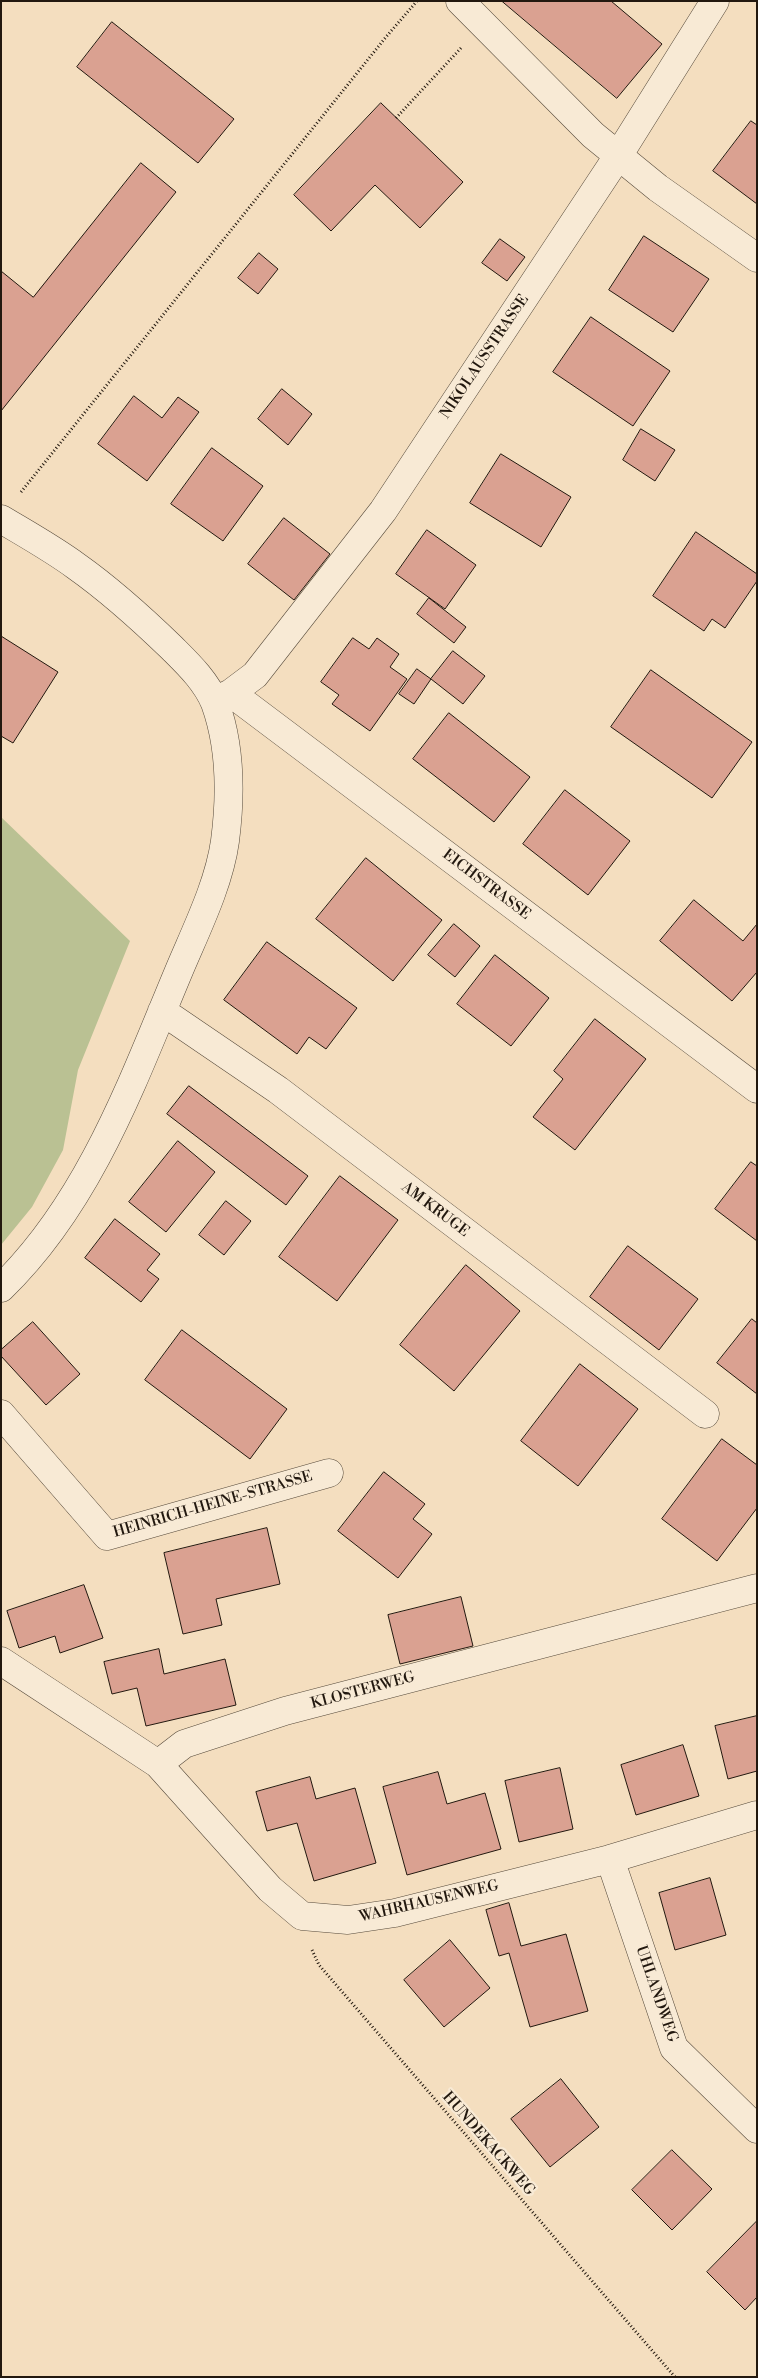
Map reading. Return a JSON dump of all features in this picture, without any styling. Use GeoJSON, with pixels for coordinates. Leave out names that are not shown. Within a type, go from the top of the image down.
{"type":"FeatureCollection","features":[{"type":"Feature","properties":{"kind":"street"},"geometry":{"type":"LineString","coordinates":[[460,1],[593,135],[658,188],[757,258]]}},
{"type":"Feature","properties":{"kind":"street","name":"NIKOLAUSSTRASSE"},"geometry":{"type":"LineString","coordinates":[[223,697],[255,676],[383,511],[618,156],[715,1]]}},
{"type":"Feature","properties":{"kind":"street"},"geometry":{"type":"LineString","coordinates":[[1,1288],[17,1272],[73,1198],[121,1109],[208,900],[225,843],[230,781],[224,739],[223,697],[155,632],[76,566],[2,519]]}},
{"type":"Feature","properties":{"kind":"street","name":"EICHSTRASSE"},"geometry":{"type":"LineString","coordinates":[[223,697],[757,1089]]}},
{"type":"Feature","properties":{"kind":"street","name":"AM KRUGE"},"geometry":{"type":"LineString","coordinates":[[162,1011],[278,1090],[705,1414]]}},
{"type":"Feature","properties":{"kind":"street","name":"HEINRICH-HEINE-STRASSE"},"geometry":{"type":"LineString","coordinates":[[1,1414],[107,1536],[328,1473]]}},
{"type":"Feature","properties":{"kind":"street","name":"KLOSTERWEG"},"geometry":{"type":"LineString","coordinates":[[158,1764],[184,1744],[285,1711],[757,1588]]}},
{"type":"Feature","properties":{"kind":"street"},"geometry":{"type":"LineString","coordinates":[[1,1661],[158,1764],[270,1889],[302,1916]]}},
{"type":"Feature","properties":{"kind":"street","name":"WAHRHAUSENWEG"},"geometry":{"type":"LineString","coordinates":[[302,1916],[348,1920],[395,1912],[610,1859],[757,1815]]}},
{"type":"Feature","properties":{"kind":"street","name":"UHLANDWEG"},"geometry":{"type":"LineString","coordinates":[[610,1859],[674,2048],[757,2129]]}},
{"type":"Feature","properties":{"kind":"path"},"geometry":{"type":"LineString","coordinates":[[2,519],[30,480],[417,1]]}},
{"type":"Feature","properties":{"kind":"path"},"geometry":{"type":"LineString","coordinates":[[396,118],[483,24]]}},
{"type":"Feature","properties":{"kind":"path","name":"HUNDEKACKWEG"},"geometry":{"type":"LineString","coordinates":[[302,1916],[307,1940],[319,1965],[675,2377]]}},
{"type":"Feature","properties":{"kind":"green space"},"geometry":{"type":"Polygon","coordinates":[[[1,817],[130,941],[78,1070],[63,1150],[32,1207],[1,1245],[1,817]]]}},
{"type":"Feature","properties":{"kind":"building"},"geometry":{"type":"Polygon","coordinates":[[[502,1],[611,1],[662,44],[617,98],[502,1]]]}},
{"type":"Feature","properties":{"kind":"building"},"geometry":{"type":"Polygon","coordinates":[[[112,22],[234,119],[198,163],[77,67],[112,22]]]}},
{"type":"Feature","properties":{"kind":"building"},"geometry":{"type":"Polygon","coordinates":[[[381,103],[463,182],[420,228],[375,185],[331,231],[294,195],[381,103]]]}},
{"type":"Feature","properties":{"kind":"building"},"geometry":{"type":"Polygon","coordinates":[[[751,121],[757,125],[757,204],[713,171],[751,121]]]}},
{"type":"Feature","properties":{"kind":"building"},"geometry":{"type":"Polygon","coordinates":[[[141,163],[176,192],[1,411],[1,271],[33,297],[141,163]]]}},
{"type":"Feature","properties":{"kind":"building"},"geometry":{"type":"Polygon","coordinates":[[[644,236],[709,279],[673,332],[609,290],[644,236]]]}},
{"type":"Feature","properties":{"kind":"building"},"geometry":{"type":"Polygon","coordinates":[[[500,239],[525,257],[507,281],[482,263],[500,239]]]}},
{"type":"Feature","properties":{"kind":"building"},"geometry":{"type":"Polygon","coordinates":[[[259,253],[278,269],[258,294],[238,278],[259,253]]]}},
{"type":"Feature","properties":{"kind":"building"},"geometry":{"type":"Polygon","coordinates":[[[591,317],[670,371],[633,426],[553,372],[591,317]]]}},
{"type":"Feature","properties":{"kind":"building"},"geometry":{"type":"Polygon","coordinates":[[[282,389],[312,414],[288,445],[258,419],[282,389]]]}},
{"type":"Feature","properties":{"kind":"building"},"geometry":{"type":"Polygon","coordinates":[[[134,396],[162,418],[178,397],[199,412],[147,481],[98,444],[134,396]]]}},
{"type":"Feature","properties":{"kind":"building"},"geometry":{"type":"Polygon","coordinates":[[[641,429],[675,450],[655,481],[623,460],[641,429]]]}},
{"type":"Feature","properties":{"kind":"building"},"geometry":{"type":"Polygon","coordinates":[[[212,448],[263,486],[223,541],[171,504],[212,448]]]}},
{"type":"Feature","properties":{"kind":"building"},"geometry":{"type":"Polygon","coordinates":[[[501,454],[571,497],[541,547],[470,503],[501,454]]]}},
{"type":"Feature","properties":{"kind":"building"},"geometry":{"type":"Polygon","coordinates":[[[284,518],[330,554],[294,600],[248,564],[284,518]]]}},
{"type":"Feature","properties":{"kind":"building"},"geometry":{"type":"Polygon","coordinates":[[[427,530],[476,565],[445,609],[396,574],[427,530]]]}},
{"type":"Feature","properties":{"kind":"building"},"geometry":{"type":"Polygon","coordinates":[[[696,532],[757,574],[757,581],[725,628],[712,619],[704,631],[653,596],[696,532]]]}},
{"type":"Feature","properties":{"kind":"building"},"geometry":{"type":"Polygon","coordinates":[[[429,598],[466,627],[454,643],[417,614],[429,598]]]}},
{"type":"Feature","properties":{"kind":"building"},"geometry":{"type":"Polygon","coordinates":[[[1,636],[58,672],[13,743],[1,736],[1,636]]]}},
{"type":"Feature","properties":{"kind":"building"},"geometry":{"type":"Polygon","coordinates":[[[353,638],[369,649],[377,638],[399,654],[390,667],[407,679],[370,731],[332,704],[339,695],[321,682],[353,638]]]}},
{"type":"Feature","properties":{"kind":"building"},"geometry":{"type":"Polygon","coordinates":[[[453,651],[485,676],[463,704],[431,679],[453,651]]]}},
{"type":"Feature","properties":{"kind":"building"},"geometry":{"type":"Polygon","coordinates":[[[417,669],[431,679],[414,704],[399,694],[417,669]]]}},
{"type":"Feature","properties":{"kind":"building"},"geometry":{"type":"Polygon","coordinates":[[[651,670],[752,742],[712,798],[611,727],[651,670]]]}},
{"type":"Feature","properties":{"kind":"building"},"geometry":{"type":"Polygon","coordinates":[[[449,713],[530,777],[494,822],[413,759],[449,713]]]}},
{"type":"Feature","properties":{"kind":"building"},"geometry":{"type":"Polygon","coordinates":[[[565,790],[630,841],[588,895],[523,844],[565,790]]]}},
{"type":"Feature","properties":{"kind":"building"},"geometry":{"type":"Polygon","coordinates":[[[366,858],[442,920],[393,981],[316,919],[366,858]]]}},
{"type":"Feature","properties":{"kind":"building"},"geometry":{"type":"Polygon","coordinates":[[[694,900],[743,941],[757,924],[757,972],[732,1001],[660,941],[694,900]]]}},
{"type":"Feature","properties":{"kind":"building"},"geometry":{"type":"Polygon","coordinates":[[[454,924],[480,946],[455,977],[428,955],[454,924]]]}},
{"type":"Feature","properties":{"kind":"building"},"geometry":{"type":"Polygon","coordinates":[[[267,942],[357,1008],[326,1049],[309,1037],[297,1054],[224,1000],[267,942]]]}},
{"type":"Feature","properties":{"kind":"building"},"geometry":{"type":"Polygon","coordinates":[[[495,955],[549,998],[511,1046],[457,1004],[495,955]]]}},
{"type":"Feature","properties":{"kind":"building"},"geometry":{"type":"Polygon","coordinates":[[[595,1019],[646,1059],[575,1150],[533,1117],[563,1079],[554,1071],[595,1019]]]}},
{"type":"Feature","properties":{"kind":"building"},"geometry":{"type":"Polygon","coordinates":[[[189,1086],[308,1176],[286,1205],[167,1114],[189,1086]]]}},
{"type":"Feature","properties":{"kind":"building"},"geometry":{"type":"Polygon","coordinates":[[[178,1141],[215,1172],[166,1232],[129,1202],[178,1141]]]}},
{"type":"Feature","properties":{"kind":"building"},"geometry":{"type":"Polygon","coordinates":[[[751,1162],[757,1166],[757,1241],[715,1209],[751,1162]]]}},
{"type":"Feature","properties":{"kind":"building"},"geometry":{"type":"Polygon","coordinates":[[[340,1176],[398,1220],[337,1301],[279,1257],[340,1176]]]}},
{"type":"Feature","properties":{"kind":"building"},"geometry":{"type":"Polygon","coordinates":[[[226,1201],[251,1221],[224,1255],[199,1235],[226,1201]]]}},
{"type":"Feature","properties":{"kind":"building"},"geometry":{"type":"Polygon","coordinates":[[[115,1219],[160,1254],[147,1270],[159,1279],[141,1302],[85,1258],[115,1219]]]}},
{"type":"Feature","properties":{"kind":"building"},"geometry":{"type":"Polygon","coordinates":[[[628,1246],[698,1299],[659,1350],[590,1297],[628,1246]]]}},
{"type":"Feature","properties":{"kind":"building"},"geometry":{"type":"Polygon","coordinates":[[[466,1265],[520,1311],[454,1391],[400,1345],[466,1265]]]}},
{"type":"Feature","properties":{"kind":"building"},"geometry":{"type":"Polygon","coordinates":[[[752,1319],[757,1323],[757,1394],[717,1363],[752,1319]]]}},
{"type":"Feature","properties":{"kind":"building"},"geometry":{"type":"Polygon","coordinates":[[[33,1322],[80,1374],[46,1405],[1,1356],[1,1350],[33,1322]]]}},
{"type":"Feature","properties":{"kind":"building"},"geometry":{"type":"Polygon","coordinates":[[[182,1330],[287,1409],[250,1459],[145,1380],[182,1330]]]}},
{"type":"Feature","properties":{"kind":"building"},"geometry":{"type":"Polygon","coordinates":[[[580,1364],[638,1409],[578,1486],[521,1441],[580,1364]]]}},
{"type":"Feature","properties":{"kind":"building"},"geometry":{"type":"Polygon","coordinates":[[[722,1439],[757,1465],[757,1508],[717,1561],[662,1519],[722,1439]]]}},
{"type":"Feature","properties":{"kind":"building"},"geometry":{"type":"Polygon","coordinates":[[[384,1472],[425,1504],[413,1519],[432,1534],[398,1578],[338,1531],[384,1472]]]}},
{"type":"Feature","properties":{"kind":"building"},"geometry":{"type":"Polygon","coordinates":[[[267,1528],[280,1584],[216,1599],[222,1625],[183,1634],[164,1553],[267,1528]]]}},
{"type":"Feature","properties":{"kind":"building"},"geometry":{"type":"Polygon","coordinates":[[[84,1585],[103,1638],[60,1653],[55,1636],[19,1648],[7,1611],[84,1585]]]}},
{"type":"Feature","properties":{"kind":"building"},"geometry":{"type":"Polygon","coordinates":[[[461,1597],[473,1646],[400,1664],[388,1615],[461,1597]]]}},
{"type":"Feature","properties":{"kind":"building"},"geometry":{"type":"Polygon","coordinates":[[[159,1649],[164,1674],[225,1659],[236,1705],[146,1726],[137,1688],[112,1694],[104,1662],[159,1649]]]}},
{"type":"Feature","properties":{"kind":"building"},"geometry":{"type":"Polygon","coordinates":[[[757,1716],[757,1771],[728,1779],[715,1726],[757,1716]]]}},
{"type":"Feature","properties":{"kind":"building"},"geometry":{"type":"Polygon","coordinates":[[[683,1745],[699,1796],[636,1815],[621,1765],[683,1745]]]}},
{"type":"Feature","properties":{"kind":"building"},"geometry":{"type":"Polygon","coordinates":[[[560,1768],[573,1829],[519,1842],[505,1781],[560,1768]]]}},
{"type":"Feature","properties":{"kind":"building"},"geometry":{"type":"Polygon","coordinates":[[[438,1772],[447,1804],[485,1793],[501,1849],[407,1875],[383,1787],[438,1772]]]}},
{"type":"Feature","properties":{"kind":"building"},"geometry":{"type":"Polygon","coordinates":[[[310,1777],[316,1799],[355,1788],[376,1863],[314,1881],[297,1823],[267,1831],[256,1792],[310,1777]]]}},
{"type":"Feature","properties":{"kind":"building"},"geometry":{"type":"Polygon","coordinates":[[[710,1878],[726,1935],[675,1950],[659,1893],[710,1878]]]}},
{"type":"Feature","properties":{"kind":"building"},"geometry":{"type":"Polygon","coordinates":[[[509,1903],[521,1946],[566,1934],[588,2011],[530,2027],[509,1953],[499,1956],[486,1910],[509,1903]]]}},
{"type":"Feature","properties":{"kind":"building"},"geometry":{"type":"Polygon","coordinates":[[[450,1940],[490,1988],[444,2027],[404,1980],[450,1940]]]}},
{"type":"Feature","properties":{"kind":"building"},"geometry":{"type":"Polygon","coordinates":[[[561,2079],[599,2127],[550,2167],[511,2119],[561,2079]]]}},
{"type":"Feature","properties":{"kind":"building"},"geometry":{"type":"Polygon","coordinates":[[[672,2150],[712,2189],[672,2230],[632,2190],[672,2150]]]}},
{"type":"Feature","properties":{"kind":"building"},"geometry":{"type":"Polygon","coordinates":[[[757,2221],[757,2297],[745,2310],[707,2272],[757,2221]]]}}]}
